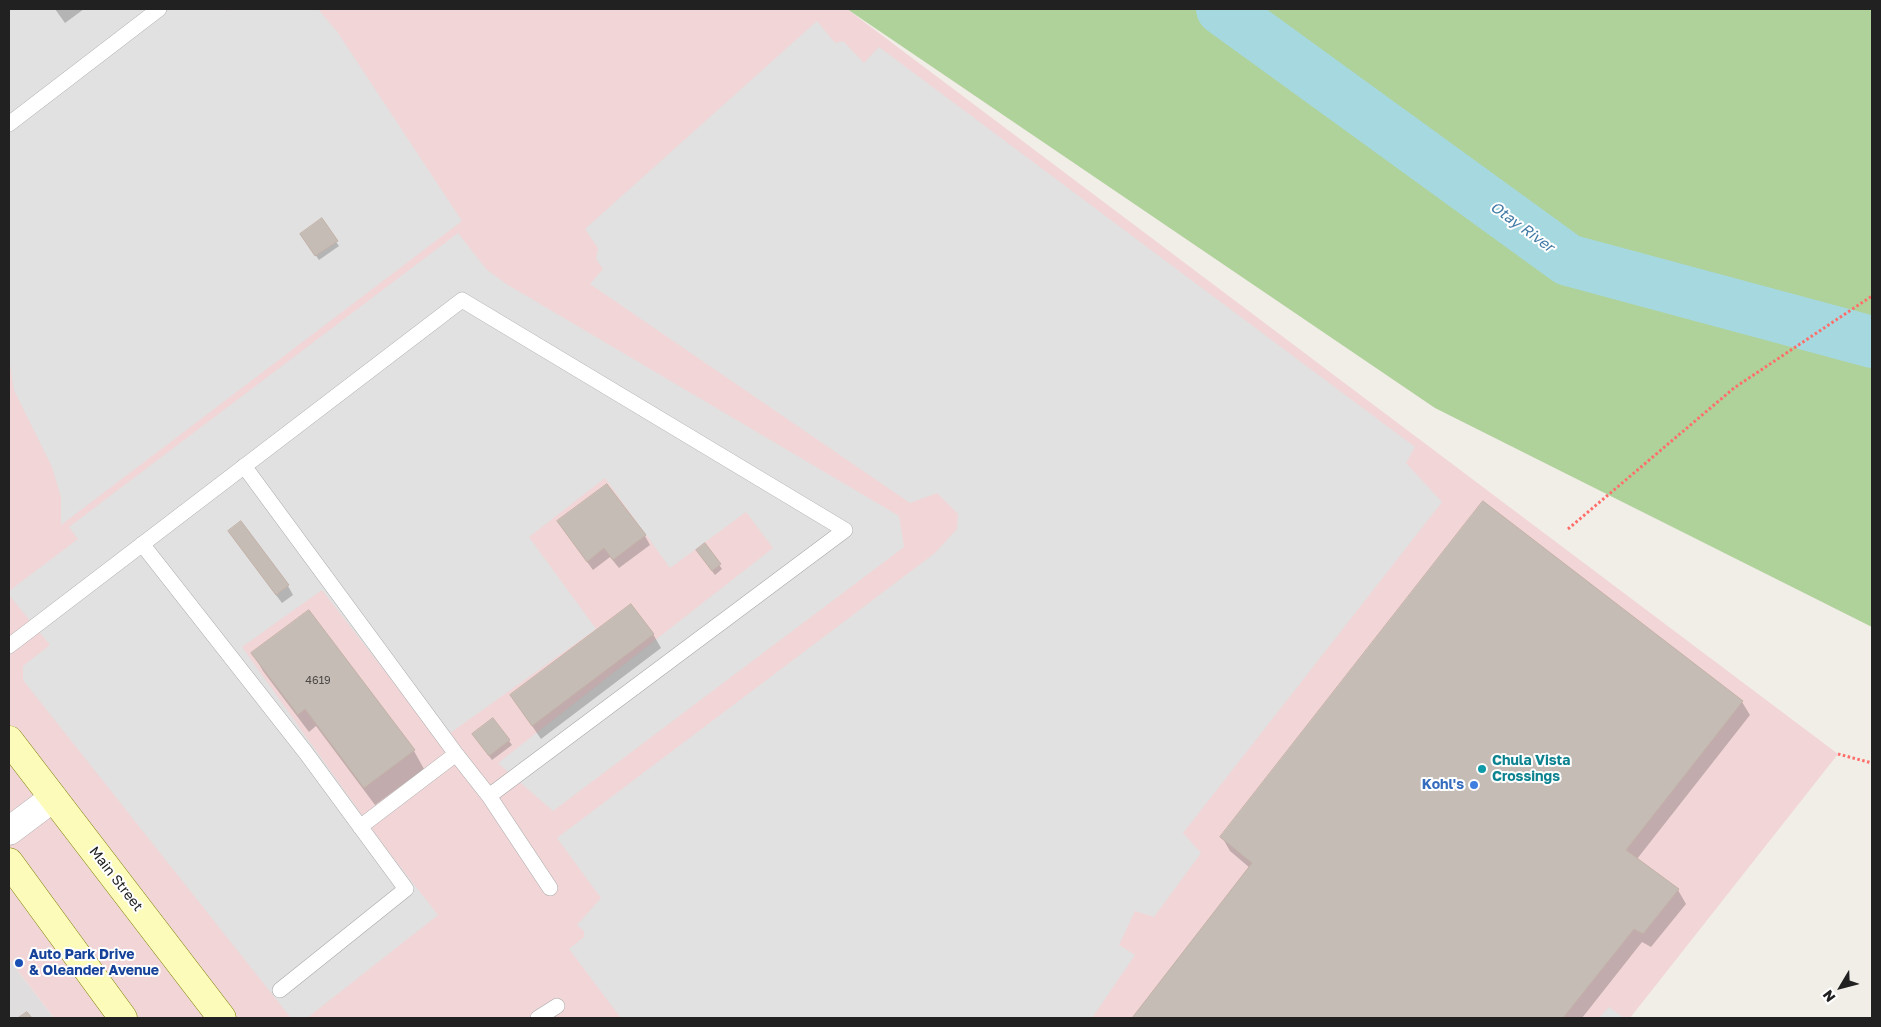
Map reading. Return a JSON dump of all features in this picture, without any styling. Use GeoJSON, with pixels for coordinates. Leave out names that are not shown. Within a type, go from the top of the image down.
{"type":"FeatureCollection","features":[{"type":"Feature","properties":{"kind":"main road","name":"Main Street"},"geometry":{"type":"LineString","coordinates":[[9,740],[222,1018]]}},
{"type":"Feature","properties":{"kind":"main road"},"geometry":{"type":"LineString","coordinates":[[9,862],[123,1018]]}},
{"type":"Feature","properties":{"kind":"street"},"geometry":{"type":"LineString","coordinates":[[9,831],[52,798]]}},
{"type":"Feature","properties":{"kind":"lane"},"geometry":{"type":"LineString","coordinates":[[9,124],[159,9]]}},
{"type":"Feature","properties":{"kind":"lane"},"geometry":{"type":"LineString","coordinates":[[9,646],[462,300],[845,530],[489,796]]}},
{"type":"Feature","properties":{"kind":"lane"},"geometry":{"type":"LineString","coordinates":[[244,466],[489,796],[550,888]]}},
{"type":"Feature","properties":{"kind":"lane"},"geometry":{"type":"LineString","coordinates":[[142,544],[306,753],[406,889],[280,990]]}},
{"type":"Feature","properties":{"kind":"lane"},"geometry":{"type":"LineString","coordinates":[[360,827],[456,754]]}},
{"type":"Feature","properties":{"kind":"lane"},"geometry":{"type":"LineString","coordinates":[[538,1018],[557,1006]]}},
{"type":"Feature","properties":{"kind":"path"},"geometry":{"type":"LineString","coordinates":[[1568,529],[1734,388],[1872,296]]}},
{"type":"Feature","properties":{"kind":"path"},"geometry":{"type":"LineString","coordinates":[[1838,754],[1872,763]]}},
{"type":"Feature","properties":{"kind":"shaded area"},"geometry":{"type":"Polygon","coordinates":[[[9,9],[847,9],[1838,754],[1630,1018],[54,1018],[9,959],[9,9]]]}},
{"type":"Feature","properties":{"kind":"shaded area"},"geometry":{"type":"Polygon","coordinates":[[[9,9],[224,9],[227,11],[230,9],[318,9],[338,33],[462,221],[61,525],[61,497],[52,467],[14,390],[9,358],[9,9]]]}},
{"type":"Feature","properties":{"kind":"shaded area","name":"Chula Vista Crossings"},"geometry":{"type":"Polygon","coordinates":[[[817,21],[835,43],[843,41],[864,63],[879,47],[1415,447],[1406,463],[1442,502],[1183,833],[1201,853],[1154,917],[1135,911],[1119,945],[1135,955],[1092,1018],[621,1018],[569,949],[584,937],[584,931],[577,925],[601,898],[557,838],[935,553],[957,529],[958,514],[937,493],[910,503],[590,284],[603,269],[596,259],[598,248],[585,229],[817,21]]]}},
{"type":"Feature","properties":{"kind":"shaded area"},"geometry":{"type":"Polygon","coordinates":[[[458,233],[487,270],[508,285],[899,516],[904,547],[553,811],[498,763],[773,548],[746,512],[670,568],[605,478],[529,537],[596,629],[439,741],[322,590],[242,647],[387,850],[438,915],[307,1018],[291,1018],[23,680],[23,666],[50,645],[9,595],[9,591],[78,539],[69,527],[458,233]]]}},
{"type":"Feature","properties":{"kind":"shaded area"},"geometry":{"type":"Polygon","coordinates":[[[9,959],[54,1018],[9,1018],[9,959]]]}},
{"type":"Feature","properties":{"kind":"shaded area"},"geometry":{"type":"Polygon","coordinates":[[[1609,1007],[1624,1018],[1599,1018],[1609,1007]]]}},
{"type":"Feature","properties":{"kind":"green space"},"geometry":{"type":"Polygon","coordinates":[[[847,9],[1872,9],[1872,627],[1435,408],[847,9]]]}},
{"type":"Feature","properties":{"kind":"building"},"geometry":{"type":"Polygon","coordinates":[[[322,218],[338,241],[315,256],[300,234],[322,218]]]}},
{"type":"Feature","properties":{"kind":"building"},"geometry":{"type":"Polygon","coordinates":[[[607,484],[646,535],[613,560],[604,548],[587,562],[557,521],[607,484]]]}},
{"type":"Feature","properties":{"kind":"building","name":"Chula Vista Crossings"},"geometry":{"type":"Polygon","coordinates":[[[1483,501],[1743,701],[1626,850],[1679,889],[1643,934],[1634,929],[1563,1018],[1132,1018],[1252,863],[1220,837],[1483,501]]]}},
{"type":"Feature","properties":{"kind":"building"},"geometry":{"type":"Polygon","coordinates":[[[241,521],[289,585],[276,595],[228,531],[241,521]]]}},
{"type":"Feature","properties":{"kind":"building"},"geometry":{"type":"Polygon","coordinates":[[[705,543],[721,564],[712,571],[696,550],[705,543]]]}},
{"type":"Feature","properties":{"kind":"building"},"geometry":{"type":"Polygon","coordinates":[[[631,604],[654,634],[532,726],[510,695],[631,604]]]}},
{"type":"Feature","properties":{"kind":"building"},"geometry":{"type":"Polygon","coordinates":[[[309,610],[415,750],[364,788],[305,709],[298,715],[251,653],[309,610]]]}},
{"type":"Feature","properties":{"kind":"building"},"geometry":{"type":"Polygon","coordinates":[[[493,718],[510,740],[489,756],[472,734],[493,718]]]}},
{"type":"Feature","properties":{"kind":"building"},"geometry":{"type":"Polygon","coordinates":[[[27,1012],[32,1018],[18,1018],[27,1012]]]}},
{"type":"Feature","properties":{"kind":"waterway","name":"Otay River"},"geometry":{"type":"LineString","coordinates":[[1222,9],[1568,260],[1872,342]]}},
{"type":"Feature","properties":{"kind":"place","name":"Chula Vista Crossings"},"geometry":{"type":"Point","coordinates":[1482,769]}},
{"type":"Feature","properties":{"kind":"place","name":"Kohl's"},"geometry":{"type":"Point","coordinates":[1474,785]}},
{"type":"Feature","properties":{"kind":"place","name":"Auto Park Drive & Oleander Avenue"},"geometry":{"type":"Point","coordinates":[19,963]}}]}
